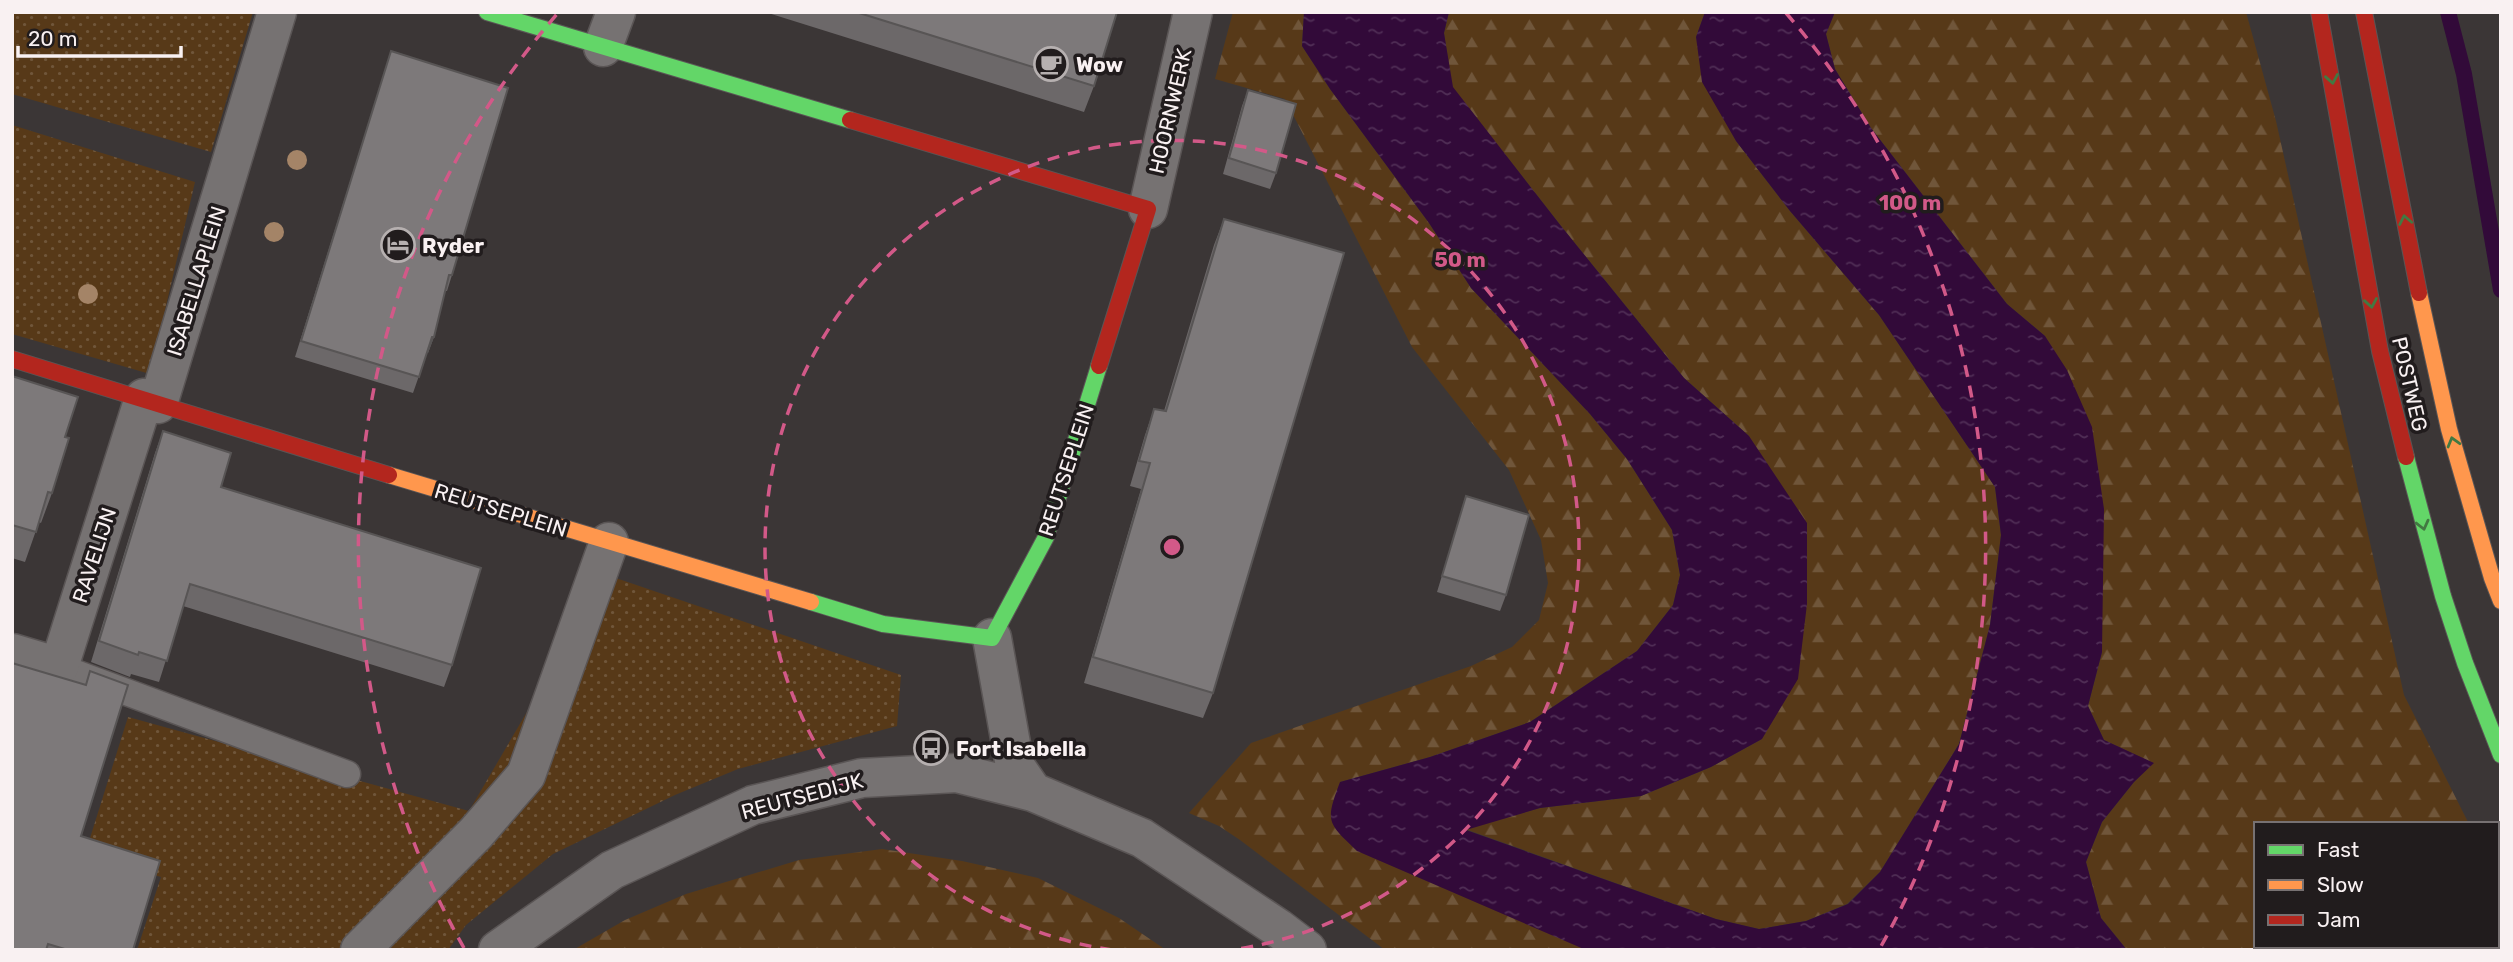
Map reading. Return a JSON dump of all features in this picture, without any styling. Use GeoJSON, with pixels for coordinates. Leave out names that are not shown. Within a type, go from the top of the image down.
{"type":"FeatureCollection","features":[{"type":"Feature","properties":{"kind":"street","name":"ISABELLAPLEIN"},"geometry":{"type":"LineString","coordinates":[[151,401],[277,12]]}},
{"type":"Feature","properties":{"kind":"street"},"geometry":{"type":"LineString","coordinates":[[487,12],[609,30],[1147,209]]}},
{"type":"Feature","properties":{"kind":"street","name":"HOORNWERK"},"geometry":{"type":"LineString","coordinates":[[1147,209],[1193,12]]}},
{"type":"Feature","properties":{"kind":"street","name":"POSTWEG"},"geometry":{"type":"LineString","coordinates":[[2319,12],[2383,364],[2443,596],[2465,663],[2501,755]]}},
{"type":"Feature","properties":{"kind":"street","name":"POSTWEG"},"geometry":{"type":"LineString","coordinates":[[2364,12],[2446,416],[2488,566],[2501,601]]}},
{"type":"Feature","properties":{"kind":"street","name":"REUTSEPLEIN"},"geometry":{"type":"LineString","coordinates":[[151,401],[464,499],[883,624],[992,638],[1046,537],[1147,209]]}},
{"type":"Feature","properties":{"kind":"street"},"geometry":{"type":"LineString","coordinates":[[12,359],[151,401]]}},
{"type":"Feature","properties":{"kind":"street","name":"RAVELIJN"},"geometry":{"type":"LineString","coordinates":[[58,667],[151,401]]}},
{"type":"Feature","properties":{"kind":"street"},"geometry":{"type":"LineString","coordinates":[[360,950],[476,833],[526,775],[609,542]]}},
{"type":"Feature","properties":{"kind":"street"},"geometry":{"type":"LineString","coordinates":[[992,638],[1015,766],[1033,792]]}},
{"type":"Feature","properties":{"kind":"street"},"geometry":{"type":"LineString","coordinates":[[12,653],[58,667]]}},
{"type":"Feature","properties":{"kind":"street","name":"REUTSEDIJK"},"geometry":{"type":"LineString","coordinates":[[498,950],[612,870],[753,805],[862,778],[957,773],[1033,792],[1142,838],[1307,950]]}},
{"type":"Feature","properties":{"kind":"lane"},"geometry":{"type":"LineString","coordinates":[[58,667],[347,774]]}},
{"type":"Feature","properties":{"kind":"green space"},"geometry":{"type":"Polygon","coordinates":[[[12,12],[253,12],[211,152],[12,94],[12,12]]]}},
{"type":"Feature","properties":{"kind":"green space"},"geometry":{"type":"Polygon","coordinates":[[[1233,12],[1304,12],[1302,46],[1330,89],[1429,223],[1471,288],[1590,414],[1627,459],[1672,530],[1680,575],[1673,605],[1637,651],[1530,722],[1430,757],[1340,782],[1586,950],[1385,950],[1240,840],[1219,826],[1189,813],[1251,743],[1471,666],[1512,647],[1539,620],[1548,583],[1541,540],[1509,470],[1412,347],[1285,99],[1215,79],[1233,12]]]}},
{"type":"Feature","properties":{"kind":"green space"},"geometry":{"type":"Polygon","coordinates":[[[1449,12],[1705,12],[1696,37],[1736,141],[1790,211],[1879,315],[1995,487],[2001,535],[1990,625],[1959,744],[1880,872],[1847,904],[1806,921],[1759,929],[1716,919],[1465,829],[1540,808],[1641,796],[1711,767],[1762,739],[1749,436],[1684,378],[1452,87],[1444,33],[1449,12]]]}},
{"type":"Feature","properties":{"kind":"green space"},"geometry":{"type":"Polygon","coordinates":[[[1835,12],[2246,12],[2276,121],[2404,695],[2468,822],[2254,822],[2254,948],[2499,948],[2499,884],[2501,950],[2127,950],[2101,918],[2086,862],[2102,822],[2153,763],[2104,740],[2088,706],[2102,652],[2045,336],[2007,304],[1871,128],[1835,69],[1826,34],[1835,12]]]}},
{"type":"Feature","properties":{"kind":"green space"},"geometry":{"type":"Polygon","coordinates":[[[12,125],[195,182],[150,374],[12,334],[12,125]]]}},
{"type":"Feature","properties":{"kind":"green space"},"geometry":{"type":"Polygon","coordinates":[[[607,575],[901,675],[897,726],[738,769],[675,795],[553,854],[466,925],[448,950],[137,950],[161,877],[85,854],[128,717],[469,811],[607,575]]]}},
{"type":"Feature","properties":{"kind":"green space"},"geometry":{"type":"Polygon","coordinates":[[[882,849],[962,861],[1038,878],[1119,918],[1166,950],[573,950],[625,920],[686,894],[799,860],[882,849]]]}},
{"type":"Feature","properties":{"kind":"water"},"geometry":{"type":"Polygon","coordinates":[[[1304,12],[1449,12],[1444,33],[1453,87],[1684,378],[1749,436],[1807,523],[1807,604],[1798,679],[1762,739],[1711,767],[1641,796],[1540,808],[1466,830],[1716,919],[1759,929],[1806,921],[1848,904],[1880,872],[1959,744],[1990,625],[2001,535],[1995,487],[1879,315],[1790,211],[1736,141],[1702,82],[1696,37],[1705,12],[1835,12],[1826,34],[1835,69],[1871,128],[2007,304],[2045,336],[2067,370],[2092,427],[2104,509],[2102,652],[2088,706],[2104,740],[2154,763],[2134,782],[2102,822],[2086,862],[2101,918],[2127,950],[1586,950],[1357,851],[1340,834],[1334,827],[1331,814],[1340,782],[1430,757],[1530,722],[1637,651],[1673,605],[1680,575],[1672,530],[1627,459],[1590,414],[1471,288],[1429,223],[1330,89],[1302,46],[1304,12]]]}},
{"type":"Feature","properties":{"kind":"building"},"geometry":{"type":"Polygon","coordinates":[[[856,12],[1117,12],[1094,86],[856,12]]]}},
{"type":"Feature","properties":{"kind":"building"},"geometry":{"type":"Polygon","coordinates":[[[391,51],[508,88],[452,275],[449,275],[434,337],[419,377],[301,341],[391,51]]]}},
{"type":"Feature","properties":{"kind":"building"},"geometry":{"type":"Polygon","coordinates":[[[1248,90],[1296,104],[1276,173],[1229,158],[1248,90]]]}},
{"type":"Feature","properties":{"kind":"building"},"geometry":{"type":"Polygon","coordinates":[[[1224,219],[1344,253],[1213,693],[1093,657],[1150,463],[1139,461],[1154,409],[1166,411],[1224,219]]]}},
{"type":"Feature","properties":{"kind":"building"},"geometry":{"type":"Polygon","coordinates":[[[12,376],[78,397],[52,493],[48,492],[36,532],[12,525],[12,376]]]}},
{"type":"Feature","properties":{"kind":"building"},"geometry":{"type":"Polygon","coordinates":[[[163,431],[231,453],[221,487],[481,568],[452,665],[190,584],[167,661],[139,652],[138,655],[99,641],[163,431]]]}},
{"type":"Feature","properties":{"kind":"building"},"geometry":{"type":"Polygon","coordinates":[[[1466,496],[1529,515],[1506,595],[1442,576],[1466,496]]]}},
{"type":"Feature","properties":{"kind":"building"},"geometry":{"type":"Polygon","coordinates":[[[12,663],[86,685],[90,671],[128,685],[81,836],[160,861],[133,950],[68,950],[48,944],[46,950],[12,950],[12,663]]]}},
{"type":"Feature","properties":{"kind":"waterway"},"geometry":{"type":"LineString","coordinates":[[2448,12],[2464,74],[2501,290]]}},
{"type":"Feature","properties":{"kind":"traffic: fast"},"geometry":{"type":"LineString","coordinates":[[487,12],[850,120]]}},
{"type":"Feature","properties":{"kind":"traffic: fast"},"geometry":{"type":"LineString","coordinates":[[811,602],[883,624],[992,638],[1046,537],[1099,366]]}},
{"type":"Feature","properties":{"kind":"traffic: fast"},"geometry":{"type":"LineString","coordinates":[[2406,457],[2443,596],[2465,663],[2501,755]]}},
{"type":"Feature","properties":{"kind":"traffic: slow"},"geometry":{"type":"LineString","coordinates":[[2419,293],[2449,429],[2501,601]]}},
{"type":"Feature","properties":{"kind":"traffic: slow"},"geometry":{"type":"LineString","coordinates":[[389,475],[811,602]]}},
{"type":"Feature","properties":{"kind":"traffic: jam"},"geometry":{"type":"LineString","coordinates":[[2319,12],[2380,351],[2406,457]]}},
{"type":"Feature","properties":{"kind":"traffic: jam"},"geometry":{"type":"LineString","coordinates":[[2364,12],[2419,293]]}},
{"type":"Feature","properties":{"kind":"traffic: jam"},"geometry":{"type":"LineString","coordinates":[[850,120],[1148,209],[1099,366]]}},
{"type":"Feature","properties":{"kind":"traffic: jam"},"geometry":{"type":"LineString","coordinates":[[12,359],[389,475]]}},
{"type":"Feature","properties":{"kind":"place","name":"Wow"},"geometry":{"type":"Point","coordinates":[1051,64]}},
{"type":"Feature","properties":{"kind":"place","name":"Ryder"},"geometry":{"type":"Point","coordinates":[398,245]}},
{"type":"Feature","properties":{"kind":"place","name":"Fort Isabella"},"geometry":{"type":"Point","coordinates":[931,748]}}]}
